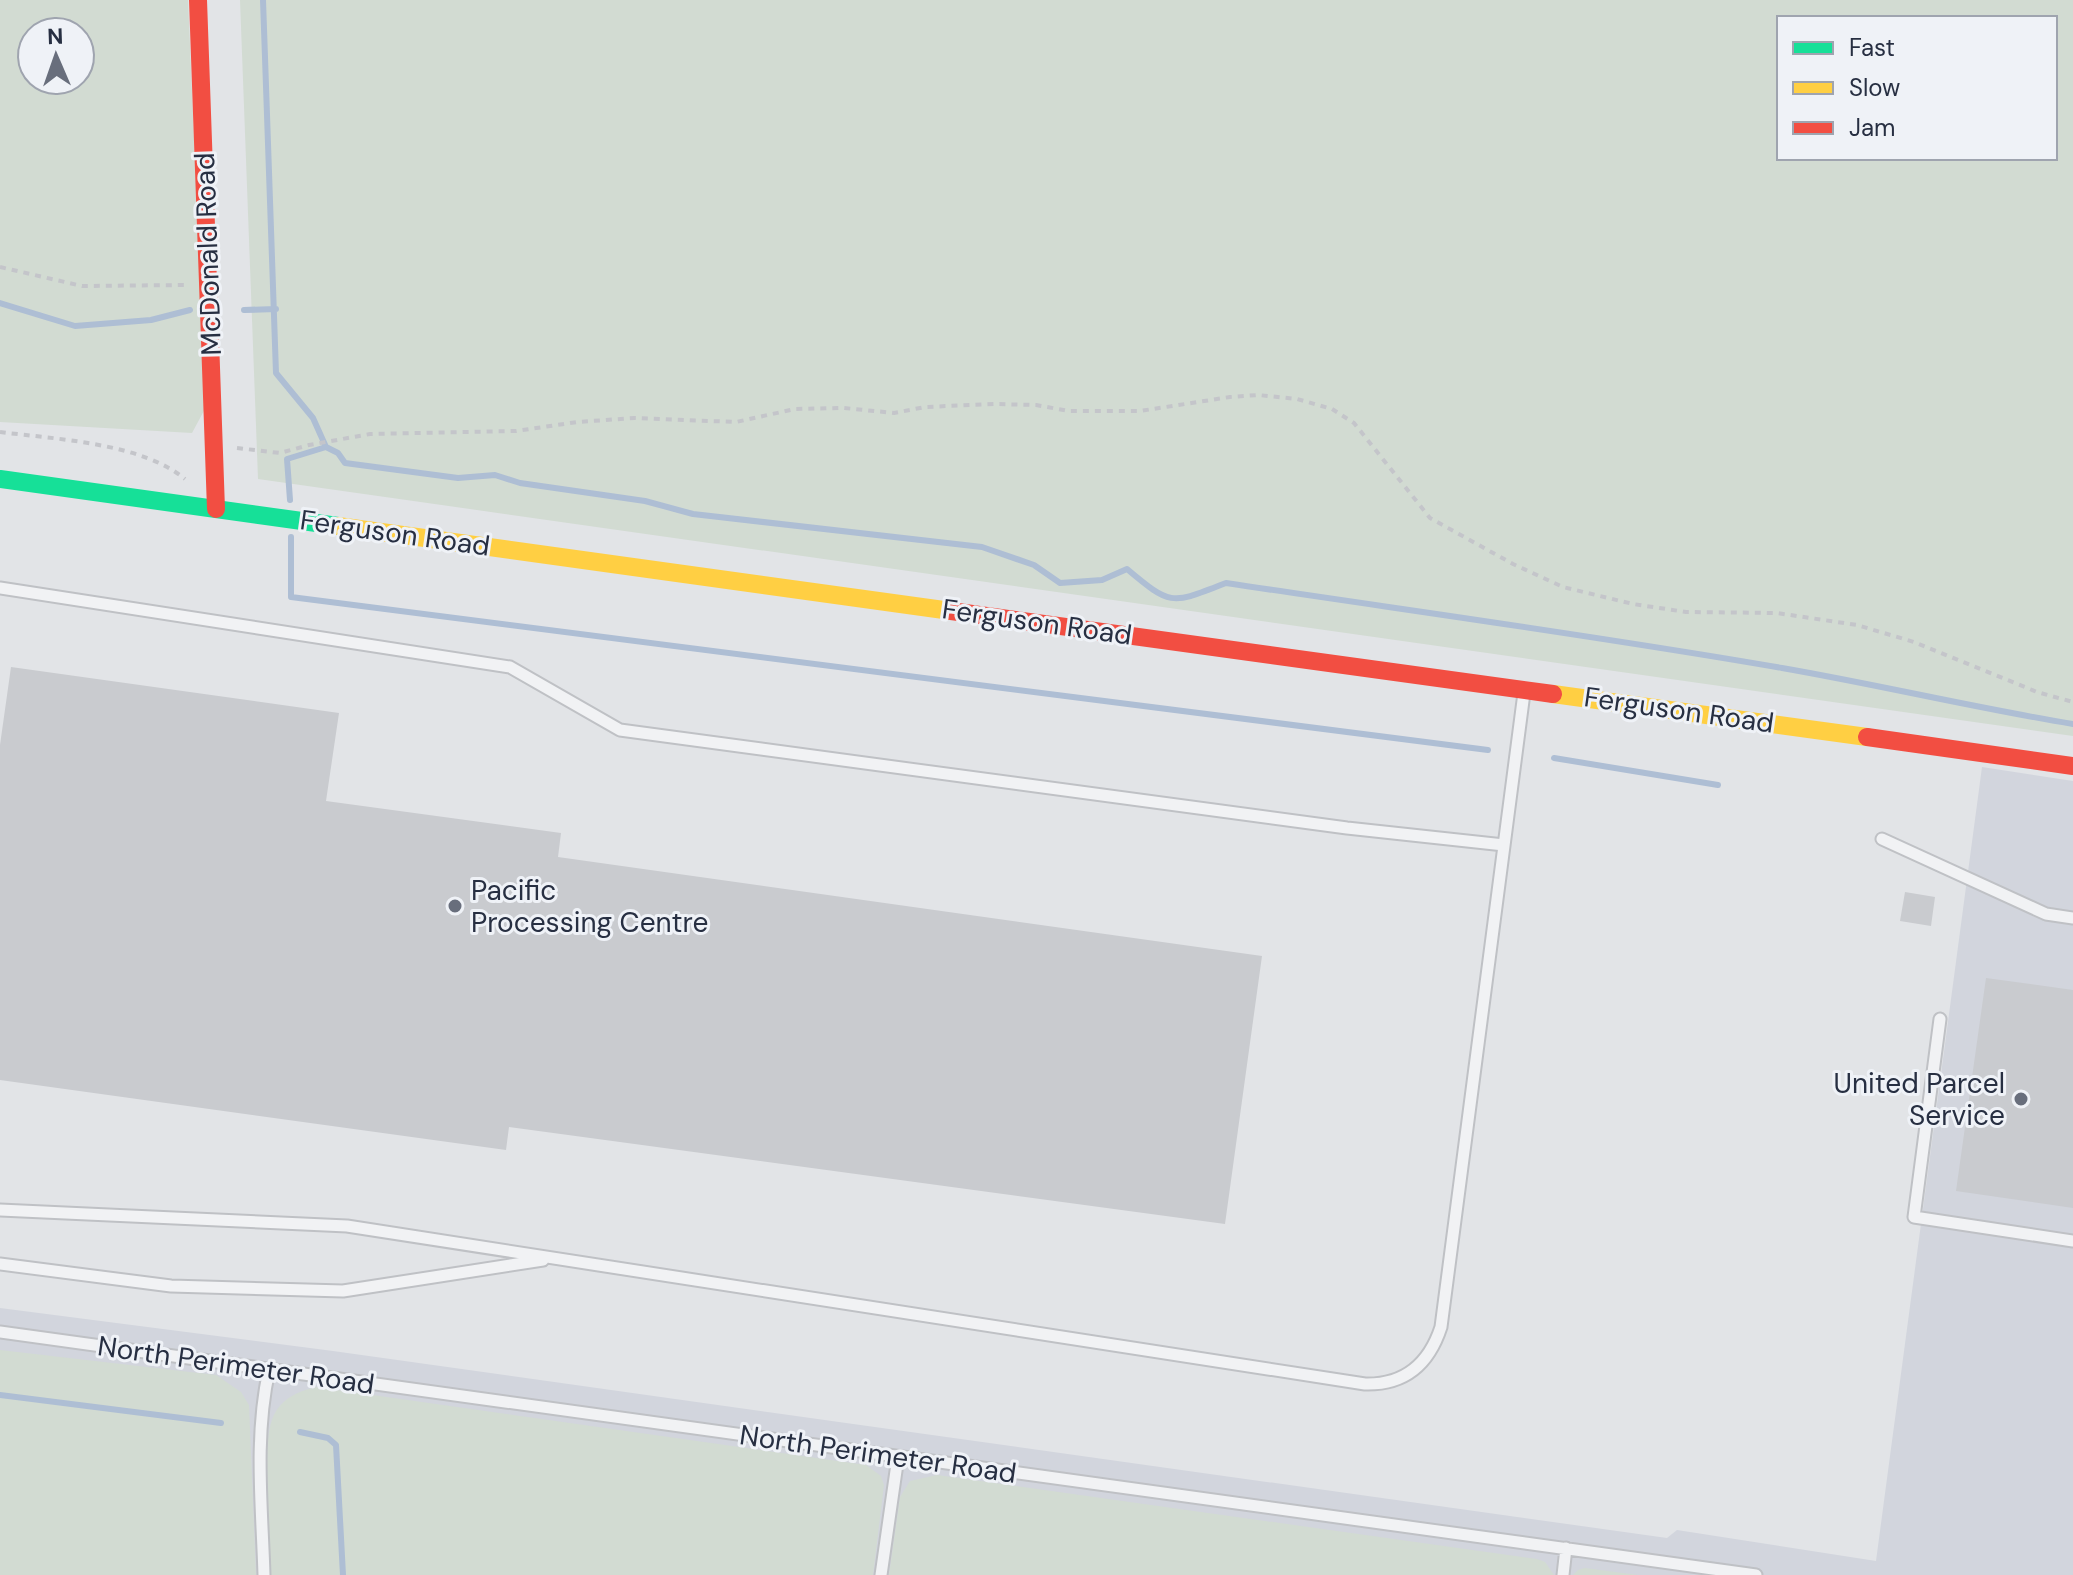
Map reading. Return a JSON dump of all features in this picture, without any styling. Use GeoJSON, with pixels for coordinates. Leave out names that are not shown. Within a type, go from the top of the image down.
{"type":"FeatureCollection","features":[{"type":"Feature","properties":{"kind":"street","name":"McDonald Road"},"geometry":{"type":"LineString","coordinates":[[198,0],[216,509]]}},
{"type":"Feature","properties":{"kind":"street","name":"Ferguson Road"},"geometry":{"type":"LineString","coordinates":[[0,479],[2073,766]]}},
{"type":"Feature","properties":{"kind":"lane"},"geometry":{"type":"LineString","coordinates":[[0,588],[510,667],[620,730],[1296,821],[1504,845]]}},
{"type":"Feature","properties":{"kind":"lane"},"geometry":{"type":"LineString","coordinates":[[0,1210],[347,1226],[1384,1385],[1417,1368],[1431,1352],[1441,1327],[1525,688]]}},
{"type":"Feature","properties":{"kind":"lane"},"geometry":{"type":"LineString","coordinates":[[1882,839],[2046,914],[2073,918]]}},
{"type":"Feature","properties":{"kind":"lane"},"geometry":{"type":"LineString","coordinates":[[1940,1019],[1914,1217],[2073,1241]]}},
{"type":"Feature","properties":{"kind":"lane"},"geometry":{"type":"LineString","coordinates":[[0,1216],[17,1212]]}},
{"type":"Feature","properties":{"kind":"lane"},"geometry":{"type":"LineString","coordinates":[[0,1264],[171,1286],[343,1291],[554,1258]]}},
{"type":"Feature","properties":{"kind":"lane","name":"North Perimeter Road"},"geometry":{"type":"LineString","coordinates":[[0,1332],[1756,1575]]}},
{"type":"Feature","properties":{"kind":"lane"},"geometry":{"type":"LineString","coordinates":[[264,1575],[260,1453],[262,1400],[269,1370]]}},
{"type":"Feature","properties":{"kind":"lane"},"geometry":{"type":"LineString","coordinates":[[881,1575],[898,1457]]}},
{"type":"Feature","properties":{"kind":"lane"},"geometry":{"type":"LineString","coordinates":[[1563,1575],[1566,1548]]}},
{"type":"Feature","properties":{"kind":"path"},"geometry":{"type":"LineString","coordinates":[[0,267],[82,286],[187,285]]}},
{"type":"Feature","properties":{"kind":"path"},"geometry":{"type":"LineString","coordinates":[[215,449],[244,447],[280,453],[348,437],[409,432],[516,431],[634,418],[736,422],[795,409],[844,408],[894,413],[925,407],[995,404],[1036,405],[1069,411],[1140,411],[1230,397],[1258,395],[1297,399],[1332,409],[1354,423],[1430,518],[1513,564],[1563,587],[1633,604],[1686,612],[1777,613],[1857,625],[1914,642],[2037,692],[2073,702]]}},
{"type":"Feature","properties":{"kind":"path"},"geometry":{"type":"LineString","coordinates":[[0,432],[110,446],[172,468],[188,481]]}},
{"type":"Feature","properties":{"kind":"shaded area"},"geometry":{"type":"Polygon","coordinates":[[[0,0],[188,0],[206,407],[192,433],[0,422],[0,0]]]}},
{"type":"Feature","properties":{"kind":"shaded area"},"geometry":{"type":"Polygon","coordinates":[[[240,0],[2073,0],[2073,736],[258,479],[240,0]]]}},
{"type":"Feature","properties":{"kind":"shaded area"},"geometry":{"type":"Polygon","coordinates":[[[1982,767],[2073,781],[2073,1575],[0,1575],[0,1308],[333,1351],[1667,1538],[1677,1530],[1876,1561],[1982,767]]]}},
{"type":"Feature","properties":{"kind":"shaded area"},"geometry":{"type":"Polygon","coordinates":[[[0,1350],[216,1375],[241,1392],[249,1405],[256,1575],[0,1575],[0,1350]]]}},
{"type":"Feature","properties":{"kind":"shaded area"},"geometry":{"type":"Polygon","coordinates":[[[316,1387],[866,1465],[881,1476],[884,1485],[873,1575],[271,1575],[266,1467],[270,1426],[283,1403],[298,1393],[316,1387]]]}},
{"type":"Feature","properties":{"kind":"shaded area"},"geometry":{"type":"Polygon","coordinates":[[[937,1475],[1537,1559],[1545,1562],[1554,1575],[889,1575],[900,1497],[910,1481],[937,1475]]]}},
{"type":"Feature","properties":{"kind":"shaded area"},"geometry":{"type":"Polygon","coordinates":[[[1585,1568],[1638,1575],[1573,1575],[1585,1568]]]}},
{"type":"Feature","properties":{"kind":"building","name":"Pacific Processing Centre"},"geometry":{"type":"Polygon","coordinates":[[[11,667],[339,713],[326,801],[561,833],[558,857],[1262,956],[1225,1224],[509,1127],[506,1150],[0,1080],[0,745],[11,667]]]}},
{"type":"Feature","properties":{"kind":"building"},"geometry":{"type":"Polygon","coordinates":[[[1905,892],[1935,897],[1931,926],[1900,921],[1905,892]]]}},
{"type":"Feature","properties":{"kind":"building","name":"United Parcel Service"},"geometry":{"type":"Polygon","coordinates":[[[1986,978],[2073,990],[2073,1208],[1956,1191],[1986,978]]]}},
{"type":"Feature","properties":{"kind":"waterway"},"geometry":{"type":"LineString","coordinates":[[263,0],[276,373],[313,418],[326,447],[287,459],[290,500]]}},
{"type":"Feature","properties":{"kind":"waterway"},"geometry":{"type":"LineString","coordinates":[[0,303],[75,326],[151,320],[190,310]]}},
{"type":"Feature","properties":{"kind":"waterway"},"geometry":{"type":"LineString","coordinates":[[244,310],[276,309]]}},
{"type":"Feature","properties":{"kind":"waterway"},"geometry":{"type":"LineString","coordinates":[[326,447],[338,453],[345,463],[458,478],[495,475],[520,483],[645,501],[693,514],[982,547],[1034,565],[1060,583],[1102,580],[1127,569],[1154,590],[1173,598],[1194,595],[1226,583],[1713,656],[2073,724]]}},
{"type":"Feature","properties":{"kind":"waterway"},"geometry":{"type":"LineString","coordinates":[[291,537],[291,597],[1488,750]]}},
{"type":"Feature","properties":{"kind":"waterway"},"geometry":{"type":"LineString","coordinates":[[1554,758],[1718,785]]}},
{"type":"Feature","properties":{"kind":"waterway"},"geometry":{"type":"LineString","coordinates":[[0,1395],[221,1423]]}},
{"type":"Feature","properties":{"kind":"waterway"},"geometry":{"type":"LineString","coordinates":[[300,1432],[328,1438],[336,1445],[343,1575]]}},
{"type":"Feature","properties":{"kind":"traffic: fast"},"geometry":{"type":"LineString","coordinates":[[0,479],[338,526]]}},
{"type":"Feature","properties":{"kind":"traffic: slow"},"geometry":{"type":"LineString","coordinates":[[338,526],[951,611]]}},
{"type":"Feature","properties":{"kind":"traffic: slow"},"geometry":{"type":"LineString","coordinates":[[1553,694],[1867,737]]}},
{"type":"Feature","properties":{"kind":"traffic: jam"},"geometry":{"type":"LineString","coordinates":[[198,0],[216,509]]}},
{"type":"Feature","properties":{"kind":"traffic: jam"},"geometry":{"type":"LineString","coordinates":[[951,611],[1553,694]]}},
{"type":"Feature","properties":{"kind":"traffic: jam"},"geometry":{"type":"LineString","coordinates":[[1867,737],[2073,766]]}},
{"type":"Feature","properties":{"kind":"place","name":"Pacific Processing Centre"},"geometry":{"type":"Point","coordinates":[455,906]}},
{"type":"Feature","properties":{"kind":"place","name":"United Parcel Service"},"geometry":{"type":"Point","coordinates":[2021,1099]}}]}
